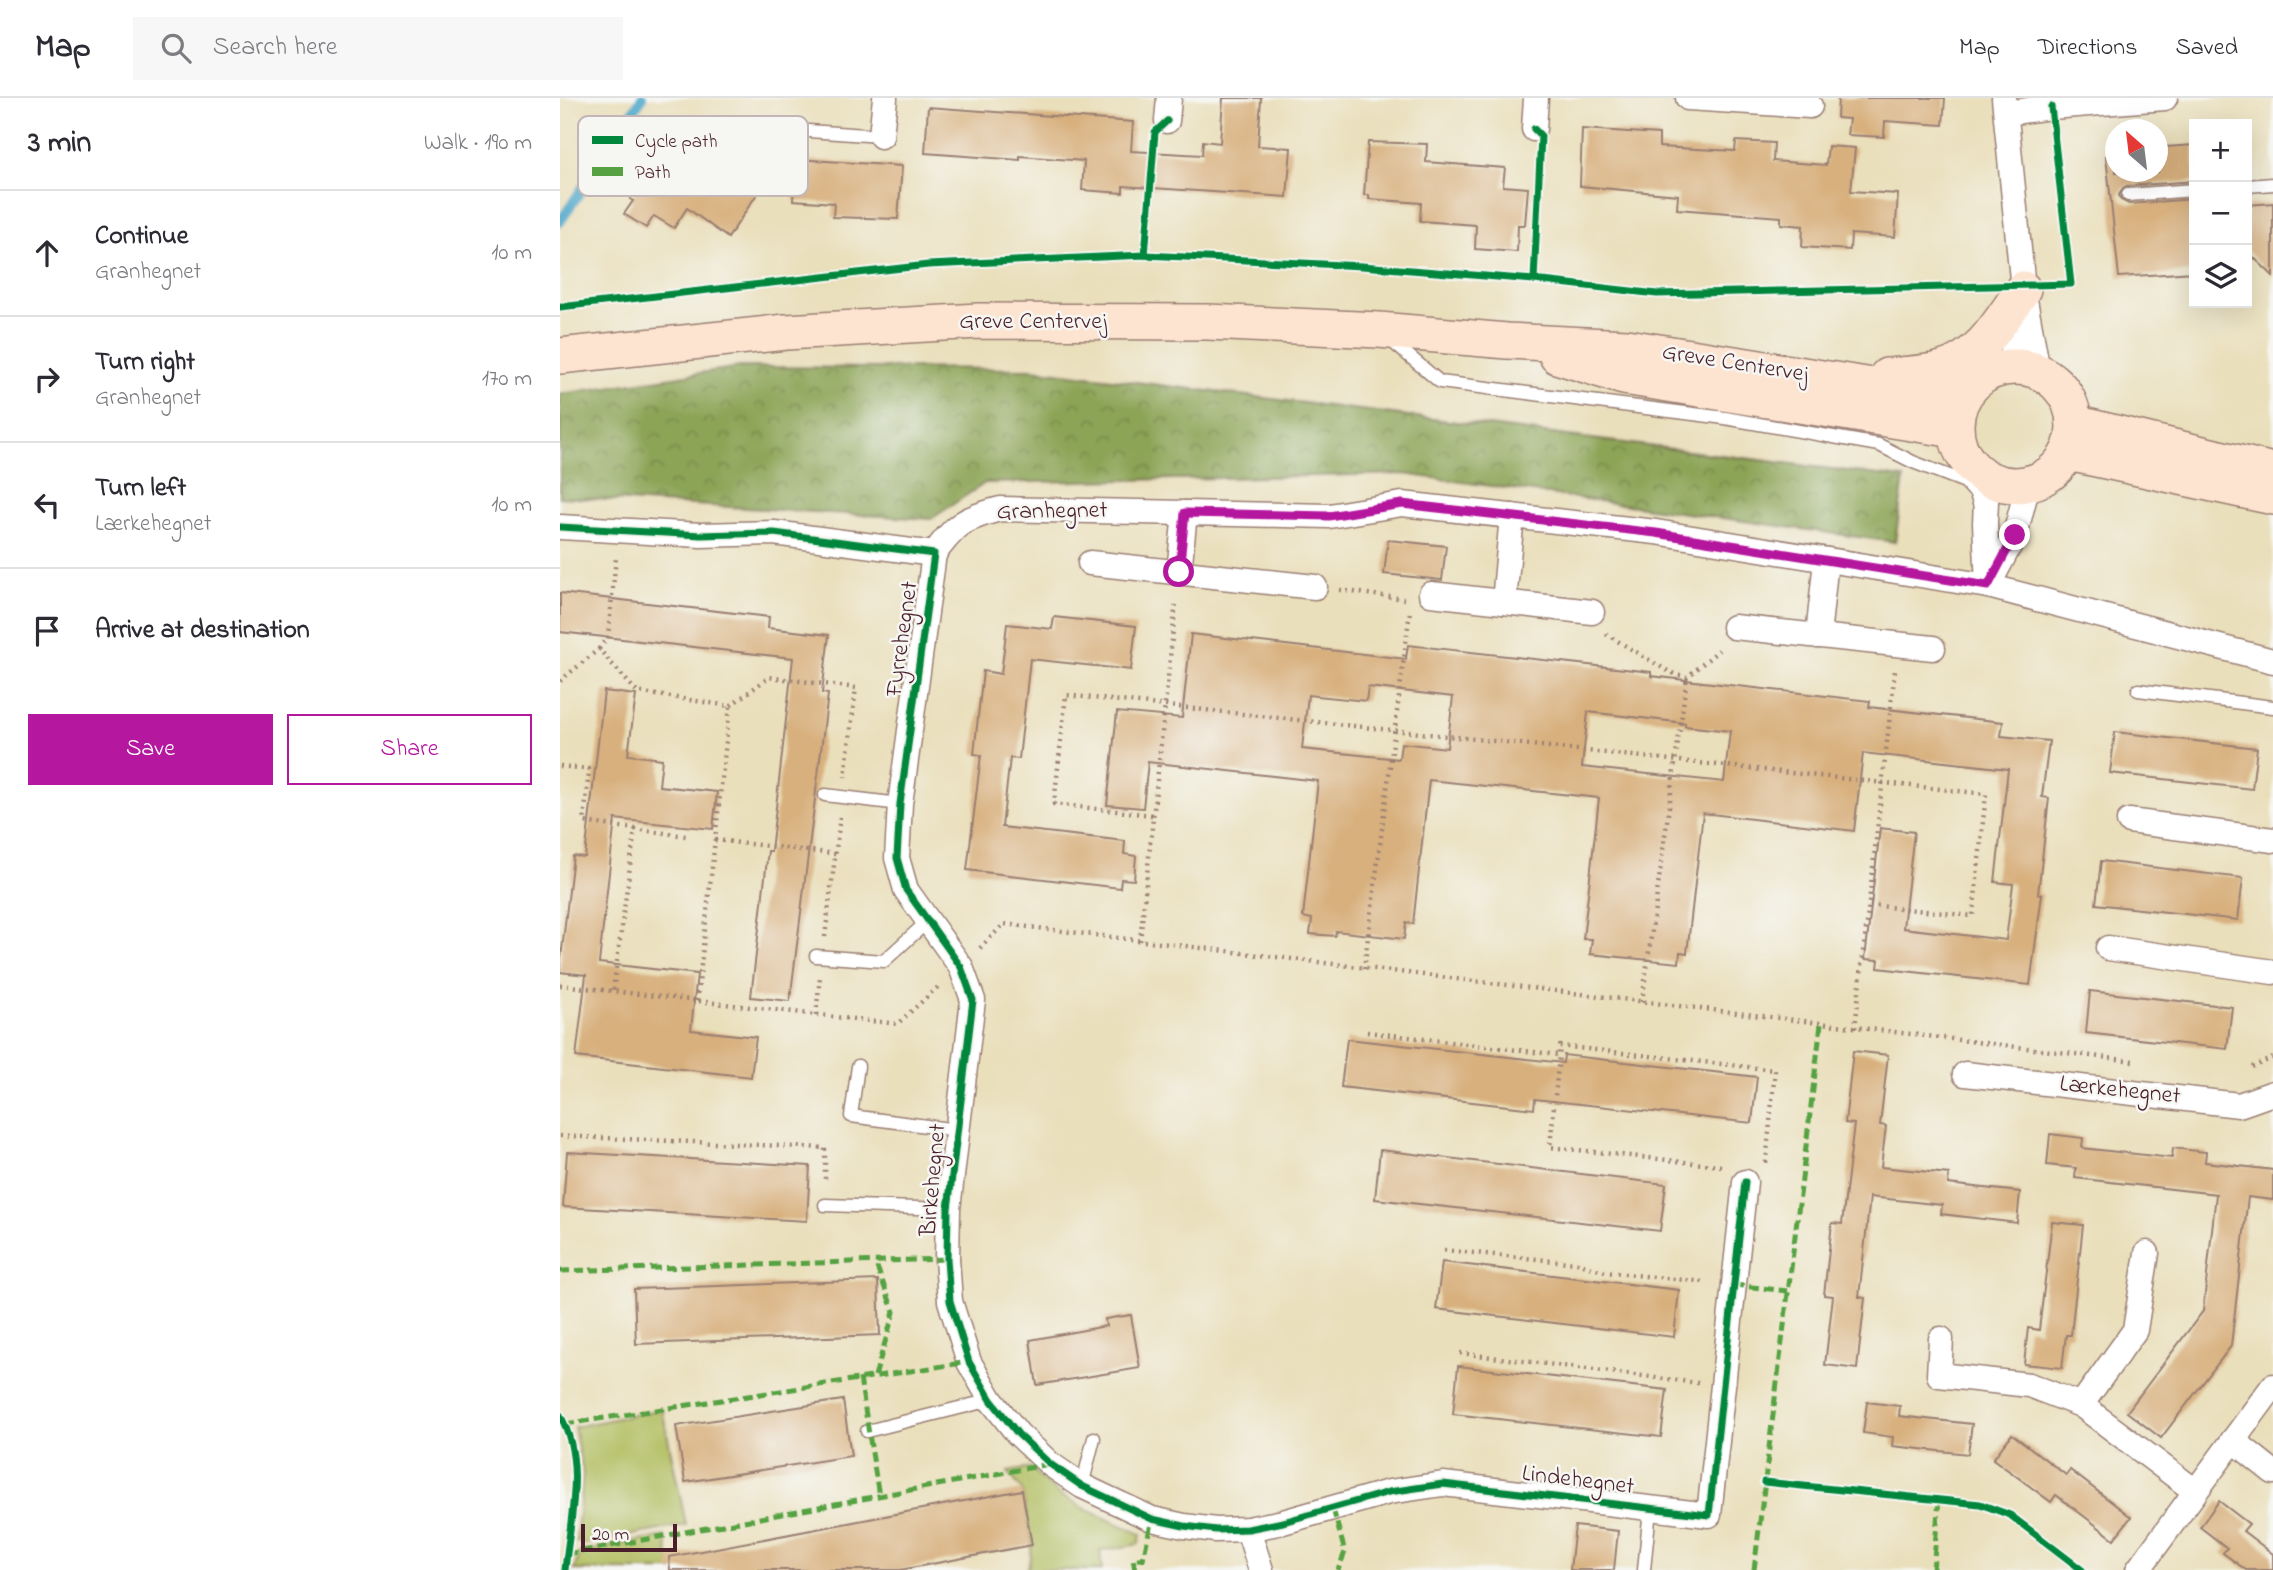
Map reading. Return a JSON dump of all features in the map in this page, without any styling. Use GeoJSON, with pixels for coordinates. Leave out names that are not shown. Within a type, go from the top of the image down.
{"type":"FeatureCollection","features":[{"type":"Feature","properties":{"kind":"street"},"geometry":{"type":"LineString","coordinates":[[881,136],[885,98]]}},
{"type":"Feature","properties":{"kind":"street"},"geometry":{"type":"LineString","coordinates":[[1534,130],[1536,98]]}},
{"type":"Feature","properties":{"kind":"street"},"geometry":{"type":"LineString","coordinates":[[1688,98],[1810,106]]}},
{"type":"Feature","properties":{"kind":"street"},"geometry":{"type":"LineString","coordinates":[[2024,369],[2023,289],[2005,105],[2051,107],[2165,98]]}},
{"type":"Feature","properties":{"kind":"street"},"geometry":{"type":"LineString","coordinates":[[1846,381],[1942,369],[1965,359],[1987,340],[2023,289]]}},
{"type":"Feature","properties":{"kind":"street","name":"Greve Centervej"},"geometry":{"type":"LineString","coordinates":[[560,356],[786,332],[979,321],[1208,322],[1380,330],[1507,341],[1627,347],[1846,381],[1958,415]]}},
{"type":"Feature","properties":{"kind":"street","name":"Greve Centervej"},"geometry":{"type":"LineString","coordinates":[[1507,341],[1624,377],[1958,415]]}},
{"type":"Feature","properties":{"kind":"street"},"geometry":{"type":"LineString","coordinates":[[2024,369],[2049,377],[2067,397],[2071,438],[2051,473],[2028,484],[2004,484],[1987,480],[1967,461],[1959,446],[1958,415],[1969,387],[1981,377],[1995,370],[2024,369]]}},
{"type":"Feature","properties":{"kind":"street"},"geometry":{"type":"LineString","coordinates":[[2071,438],[2273,471]]}},
{"type":"Feature","properties":{"kind":"street"},"geometry":{"type":"LineString","coordinates":[[2071,438],[2273,497]]}},
{"type":"Feature","properties":{"kind":"street"},"geometry":{"type":"LineString","coordinates":[[1987,480],[1985,523],[1988,586]]}},
{"type":"Feature","properties":{"kind":"street"},"geometry":{"type":"LineString","coordinates":[[1988,586],[2015,535],[2028,484]]}},
{"type":"Feature","properties":{"kind":"street","name":"Granhegnet"},"geometry":{"type":"LineString","coordinates":[[934,554],[954,528],[973,516],[1000,509],[1329,516],[1402,504],[1656,533],[1988,586]]}},
{"type":"Feature","properties":{"kind":"street"},"geometry":{"type":"LineString","coordinates":[[1179,572],[1185,513]]}},
{"type":"Feature","properties":{"kind":"street"},"geometry":{"type":"LineString","coordinates":[[1504,602],[1512,516]]}},
{"type":"Feature","properties":{"kind":"street","name":"Fyrrehegnet"},"geometry":{"type":"LineString","coordinates":[[560,527],[701,535],[774,533],[934,554],[900,804],[897,858],[906,890],[961,967],[972,1000]]}},
{"type":"Feature","properties":{"kind":"street"},"geometry":{"type":"LineString","coordinates":[[1818,636],[1826,560]]}},
{"type":"Feature","properties":{"kind":"street"},"geometry":{"type":"LineString","coordinates":[[1090,563],[1315,587]]}},
{"type":"Feature","properties":{"kind":"street"},"geometry":{"type":"LineString","coordinates":[[1988,586],[2273,661]]}},
{"type":"Feature","properties":{"kind":"street"},"geometry":{"type":"LineString","coordinates":[[1431,594],[1592,612]]}},
{"type":"Feature","properties":{"kind":"street"},"geometry":{"type":"LineString","coordinates":[[1734,627],[1933,648]]}},
{"type":"Feature","properties":{"kind":"street"},"geometry":{"type":"LineString","coordinates":[[2130,821],[2273,840]]}},
{"type":"Feature","properties":{"kind":"street"},"geometry":{"type":"LineString","coordinates":[[2108,948],[2273,972]]}},
{"type":"Feature","properties":{"kind":"street","name":"Birkehegnet"},"geometry":{"type":"LineString","coordinates":[[972,1000],[948,1209],[950,1301],[958,1332],[969,1362],[990,1400],[1018,1434],[1050,1464],[1082,1486],[1118,1503]]}},
{"type":"Feature","properties":{"kind":"street","name":"Lærkehegnet"},"geometry":{"type":"LineString","coordinates":[[1965,1074],[2239,1105],[2273,1093]]}},
{"type":"Feature","properties":{"kind":"street","name":"Lindehegnet"},"geometry":{"type":"LineString","coordinates":[[1118,1503],[1152,1519],[1184,1527],[1248,1529],[1283,1522],[1389,1492],[1443,1484],[1709,1516],[1745,1175]]}},
{"type":"Feature","properties":{"kind":"street"},"geometry":{"type":"LineString","coordinates":[[2081,1405],[2135,1330],[2147,1253]]}},
{"type":"Feature","properties":{"kind":"street"},"geometry":{"type":"LineString","coordinates":[[1941,1339],[1939,1375],[2029,1385],[2081,1405],[2196,1491]]}},
{"type":"Feature","properties":{"kind":"street"},"geometry":{"type":"LineString","coordinates":[[2138,1570],[2273,1385]]}},
{"type":"Feature","properties":{"kind":"street"},"geometry":{"type":"LineString","coordinates":[[2233,1440],[2273,1472]]}},
{"type":"Feature","properties":{"kind":"street"},"geometry":{"type":"LineString","coordinates":[[1248,1529],[1261,1570]]}},
{"type":"Feature","properties":{"kind":"lane"},"geometry":{"type":"LineString","coordinates":[[808,131],[881,136]]}},
{"type":"Feature","properties":{"kind":"lane"},"geometry":{"type":"LineString","coordinates":[[2252,186],[2273,184]]}},
{"type":"Feature","properties":{"kind":"lane"},"geometry":{"type":"LineString","coordinates":[[2128,195],[2189,190]]}},
{"type":"Feature","properties":{"kind":"lane"},"geometry":{"type":"LineString","coordinates":[[1380,330],[1440,383],[1725,418],[1879,445],[1913,462],[1965,482],[1976,494],[1985,523]]}},
{"type":"Feature","properties":{"kind":"lane"},"geometry":{"type":"LineString","coordinates":[[2138,690],[2273,708]]}},
{"type":"Feature","properties":{"kind":"lane"},"geometry":{"type":"LineString","coordinates":[[825,795],[900,804]]}},
{"type":"Feature","properties":{"kind":"lane"},"geometry":{"type":"LineString","coordinates":[[819,956],[884,961],[928,921]]}},
{"type":"Feature","properties":{"kind":"lane"},"geometry":{"type":"LineString","coordinates":[[858,1066],[851,1116],[957,1130]]}},
{"type":"Feature","properties":{"kind":"lane"},"geometry":{"type":"LineString","coordinates":[[825,1205],[948,1209]]}},
{"type":"Feature","properties":{"kind":"lane"},"geometry":{"type":"LineString","coordinates":[[867,1431],[990,1400]]}},
{"type":"Feature","properties":{"kind":"lane"},"geometry":{"type":"LineString","coordinates":[[1082,1486],[1094,1438]]}},
{"type":"Feature","properties":{"kind":"lane"},"geometry":{"type":"LineString","coordinates":[[1644,1570],[1650,1509]]}},
{"type":"Feature","properties":{"kind":"path"},"geometry":{"type":"LineString","coordinates":[[560,681],[599,649],[608,636],[615,582],[617,530]]}},
{"type":"Feature","properties":{"kind":"path"},"geometry":{"type":"LineString","coordinates":[[1140,941],[1179,572]]}},
{"type":"Feature","properties":{"kind":"path"},"geometry":{"type":"LineString","coordinates":[[1315,587],[1411,600],[1364,968]]}},
{"type":"Feature","properties":{"kind":"path"},"geometry":{"type":"LineString","coordinates":[[1592,612],[1595,628],[1671,673],[1687,677]]}},
{"type":"Feature","properties":{"kind":"path"},"geometry":{"type":"LineString","coordinates":[[1642,1002],[1687,677],[1728,642],[1734,627]]}},
{"type":"Feature","properties":{"kind":"path"},"geometry":{"type":"LineString","coordinates":[[1855,1028],[1898,645]]}},
{"type":"Feature","properties":{"kind":"path"},"geometry":{"type":"LineString","coordinates":[[599,649],[637,692],[730,706],[769,677],[856,688],[836,853],[819,956],[816,1015]]}},
{"type":"Feature","properties":{"kind":"path"},"geometry":{"type":"LineString","coordinates":[[1152,815],[1054,804],[1066,695],[1986,794],[1973,916],[1869,905]]}},
{"type":"Feature","properties":{"kind":"path"},"geometry":{"type":"LineString","coordinates":[[697,1001],[730,706]]}},
{"type":"Feature","properties":{"kind":"path"},"geometry":{"type":"LineString","coordinates":[[560,766],[589,769],[584,822],[687,836]]}},
{"type":"Feature","properties":{"kind":"path"},"geometry":{"type":"LineString","coordinates":[[613,992],[635,829]]}},
{"type":"Feature","properties":{"kind":"path"},"geometry":{"type":"LineString","coordinates":[[715,839],[836,853]]}},
{"type":"Feature","properties":{"kind":"path"},"geometry":{"type":"LineString","coordinates":[[560,985],[897,1024],[1004,924],[2142,1062]]}},
{"type":"Feature","properties":{"kind":"path"},"geometry":{"type":"LineString","coordinates":[[1367,1032],[1559,1055]]}},
{"type":"Feature","properties":{"kind":"path"},"geometry":{"type":"LineString","coordinates":[[1560,1046],[1775,1070],[1765,1170],[1745,1175],[1550,1147],[1560,1046]]}},
{"type":"Feature","properties":{"kind":"path"},"geometry":{"type":"LineString","coordinates":[[2250,1068],[2273,1058]]}},
{"type":"Feature","properties":{"kind":"path"},"geometry":{"type":"LineString","coordinates":[[560,1136],[825,1148],[825,1205]]}},
{"type":"Feature","properties":{"kind":"path"},"geometry":{"type":"LineString","coordinates":[[1444,1250],[1577,1263],[1605,1272],[1734,1284]]}},
{"type":"Feature","properties":{"kind":"path"},"geometry":{"type":"LineString","coordinates":[[1460,1353],[1723,1387]]}},
{"type":"Feature","properties":{"kind":"green space"},"geometry":{"type":"Polygon","coordinates":[[[740,367],[1032,369],[1904,478],[1895,542],[1404,474],[985,483],[931,519],[560,497],[560,394],[740,367]]]}},
{"type":"Feature","properties":{"kind":"green space"},"geometry":{"type":"Polygon","coordinates":[[[662,1409],[686,1525],[584,1544],[576,1542],[583,1474],[574,1427],[662,1409]]]}},
{"type":"Feature","properties":{"kind":"green space"},"geometry":{"type":"Polygon","coordinates":[[[1030,1468],[1056,1492],[1087,1510],[1141,1534],[1139,1544],[1100,1551],[1102,1570],[1025,1570],[1028,1569],[1032,1545],[1022,1490],[1008,1472],[1030,1468]]]}},
{"type":"Feature","properties":{"kind":"green space"},"geometry":{"type":"Polygon","coordinates":[[[665,1536],[672,1570],[574,1570],[580,1552],[665,1536]]]}},
{"type":"Feature","properties":{"kind":"building"},"geometry":{"type":"Polygon","coordinates":[[[1223,98],[1261,98],[1258,146],[1291,148],[1287,197],[1123,186],[1123,193],[1082,190],[1084,161],[1020,156],[1020,160],[925,153],[928,107],[1133,122],[1131,151],[1202,155],[1203,141],[1220,143],[1223,98]]]}},
{"type":"Feature","properties":{"kind":"building"},"geometry":{"type":"Polygon","coordinates":[[[1838,98],[1945,98],[1943,125],[1885,121],[1884,137],[1847,135],[1849,119],[1837,118],[1838,98]]]}},
{"type":"Feature","properties":{"kind":"building"},"geometry":{"type":"Polygon","coordinates":[[[1582,129],[1659,134],[1659,147],[1735,151],[1736,141],[1774,143],[1773,161],[1826,165],[1828,146],[1855,148],[1851,191],[1898,194],[1895,237],[1851,234],[1850,250],[1802,247],[1803,226],[1781,224],[1781,217],[1677,209],[1678,195],[1580,186],[1582,129]]]}},
{"type":"Feature","properties":{"kind":"building"},"geometry":{"type":"Polygon","coordinates":[[[1368,142],[1427,144],[1426,162],[1505,168],[1503,186],[1528,188],[1525,225],[1518,225],[1517,252],[1475,249],[1476,225],[1420,221],[1421,203],[1369,199],[1369,195],[1364,195],[1368,142]]]}},
{"type":"Feature","properties":{"kind":"building"},"geometry":{"type":"Polygon","coordinates":[[[2189,145],[2189,181],[2127,186],[2119,195],[2121,200],[2129,204],[2189,199],[2189,272],[2119,277],[2109,182],[2168,182],[2168,147],[2189,145]]]}},
{"type":"Feature","properties":{"kind":"building"},"geometry":{"type":"Polygon","coordinates":[[[808,160],[902,166],[898,219],[833,217],[834,203],[793,200],[793,196],[808,196],[808,160]]]}},
{"type":"Feature","properties":{"kind":"building"},"geometry":{"type":"Polygon","coordinates":[[[632,196],[756,196],[728,238],[687,208],[674,228],[654,216],[646,228],[624,214],[633,201],[630,199],[632,196]]]}},
{"type":"Feature","properties":{"kind":"building"},"geometry":{"type":"Polygon","coordinates":[[[2273,203],[2273,276],[2252,256],[2252,205],[2273,203]]]}},
{"type":"Feature","properties":{"kind":"building"},"geometry":{"type":"Polygon","coordinates":[[[1388,540],[1446,546],[1442,580],[1384,574],[1388,540]]]}},
{"type":"Feature","properties":{"kind":"building"},"geometry":{"type":"Polygon","coordinates":[[[560,593],[769,617],[768,628],[829,635],[822,693],[828,694],[790,1001],[751,997],[793,658],[560,632],[560,593]]]}},
{"type":"Feature","properties":{"kind":"building"},"geometry":{"type":"Polygon","coordinates":[[[1054,617],[1136,626],[1131,670],[1030,659],[1019,759],[1010,758],[1002,827],[1125,841],[1124,854],[1136,856],[1134,880],[1121,879],[1120,888],[967,870],[981,755],[974,754],[983,671],[1001,674],[1007,624],[1052,629],[1054,617]]]}},
{"type":"Feature","properties":{"kind":"building"},"geometry":{"type":"Polygon","coordinates":[[[1191,634],[1406,659],[1408,645],[1651,672],[1651,676],[1870,701],[1869,707],[2003,722],[2001,736],[2049,741],[2042,797],[2049,798],[2038,894],[2042,894],[2030,985],[1878,968],[1879,960],[1865,959],[1880,828],[1914,832],[1903,928],[2006,940],[2013,884],[1995,882],[2008,769],[1863,753],[1854,831],[1703,813],[1687,953],[1680,952],[1679,963],[1590,954],[1592,939],[1583,939],[1599,798],[1429,780],[1413,924],[1406,923],[1404,939],[1336,931],[1335,936],[1310,934],[1312,919],[1303,917],[1318,781],[1148,762],[1143,808],[1107,805],[1117,712],[1182,718],[1191,634]],[[1368,687],[1366,701],[1308,695],[1302,749],[1399,759],[1401,743],[1447,748],[1453,697],[1368,687]],[[1588,712],[1582,767],[1724,782],[1730,731],[1588,712]]]}},
{"type":"Feature","properties":{"kind":"building"},"geometry":{"type":"Polygon","coordinates":[[[604,691],[636,695],[628,755],[662,759],[659,786],[717,792],[713,829],[615,819],[599,963],[697,974],[691,1030],[756,1037],[751,1077],[576,1057],[586,975],[560,972],[560,967],[573,856],[585,857],[604,691]]]}},
{"type":"Feature","properties":{"kind":"building"},"geometry":{"type":"Polygon","coordinates":[[[2115,732],[2257,748],[2252,789],[2110,773],[2115,732]]]}},
{"type":"Feature","properties":{"kind":"building"},"geometry":{"type":"Polygon","coordinates":[[[2101,861],[2243,878],[2238,920],[2096,904],[2101,861]]]}},
{"type":"Feature","properties":{"kind":"building"},"geometry":{"type":"Polygon","coordinates":[[[2090,991],[2232,1007],[2227,1049],[2086,1033],[2090,991]]]}},
{"type":"Feature","properties":{"kind":"building"},"geometry":{"type":"Polygon","coordinates":[[[1347,1039],[1563,1063],[1564,1055],[1757,1077],[1752,1123],[1535,1099],[1534,1109],[1341,1087],[1347,1039]]]}},
{"type":"Feature","properties":{"kind":"building"},"geometry":{"type":"Polygon","coordinates":[[[1853,1051],[1888,1055],[1880,1125],[1886,1126],[1881,1167],[1949,1174],[1948,1184],[2020,1192],[2017,1223],[1941,1214],[1942,1205],[1870,1197],[1859,1297],[1865,1298],[1857,1369],[1825,1365],[1833,1296],[1824,1295],[1832,1223],[1842,1224],[1854,1124],[1845,1123],[1853,1051]]]}},
{"type":"Feature","properties":{"kind":"building"},"geometry":{"type":"Polygon","coordinates":[[[2050,1134],[2083,1138],[2082,1148],[2172,1158],[2173,1148],[2206,1152],[2205,1162],[2273,1170],[2273,1200],[2248,1197],[2231,1346],[2161,1438],[2127,1412],[2203,1311],[2216,1194],[2075,1178],[2076,1168],[2047,1165],[2050,1134]]]}},
{"type":"Feature","properties":{"kind":"building"},"geometry":{"type":"Polygon","coordinates":[[[1380,1150],[1666,1184],[1660,1231],[1375,1199],[1380,1150]]]}},
{"type":"Feature","properties":{"kind":"building"},"geometry":{"type":"Polygon","coordinates":[[[567,1152],[810,1166],[807,1221],[563,1207],[567,1152]]]}},
{"type":"Feature","properties":{"kind":"building"},"geometry":{"type":"Polygon","coordinates":[[[2052,1222],[2083,1225],[2071,1335],[2066,1335],[2062,1368],[2024,1364],[2028,1328],[2039,1330],[2052,1222]]]}},
{"type":"Feature","properties":{"kind":"building"},"geometry":{"type":"Polygon","coordinates":[[[1442,1262],[1679,1290],[1674,1337],[1436,1309],[1442,1262]]]}},
{"type":"Feature","properties":{"kind":"building"},"geometry":{"type":"Polygon","coordinates":[[[878,1280],[880,1335],[636,1344],[634,1289],[878,1280]]]}},
{"type":"Feature","properties":{"kind":"building"},"geometry":{"type":"Polygon","coordinates":[[[1131,1315],[1140,1368],[1037,1385],[1030,1340],[1106,1326],[1105,1319],[1131,1315]]]}},
{"type":"Feature","properties":{"kind":"building"},"geometry":{"type":"Polygon","coordinates":[[[1458,1366],[1667,1390],[1661,1437],[1453,1414],[1458,1366]]]}},
{"type":"Feature","properties":{"kind":"building"},"geometry":{"type":"Polygon","coordinates":[[[843,1400],[851,1456],[685,1482],[676,1426],[843,1400]]]}},
{"type":"Feature","properties":{"kind":"building"},"geometry":{"type":"Polygon","coordinates":[[[1867,1402],[1900,1406],[1899,1416],[1972,1424],[1968,1454],[1892,1446],[1893,1437],[1863,1433],[1867,1402]]]}},
{"type":"Feature","properties":{"kind":"building"},"geometry":{"type":"Polygon","coordinates":[[[2012,1434],[2066,1475],[2070,1470],[2131,1517],[2114,1539],[2056,1495],[2051,1502],[1993,1459],[2012,1434]]]}},
{"type":"Feature","properties":{"kind":"building"},"geometry":{"type":"Polygon","coordinates":[[[1022,1490],[1032,1545],[900,1570],[670,1570],[669,1557],[1022,1490]]]}},
{"type":"Feature","properties":{"kind":"building"},"geometry":{"type":"Polygon","coordinates":[[[2219,1501],[2249,1524],[2243,1531],[2273,1554],[2273,1570],[2246,1570],[2223,1553],[2227,1548],[2200,1527],[2219,1501]]]}},
{"type":"Feature","properties":{"kind":"building"},"geometry":{"type":"Polygon","coordinates":[[[1575,1526],[1618,1531],[1614,1570],[1570,1570],[1575,1526]]]}},
{"type":"Feature","properties":{"kind":"waterway"},"geometry":{"type":"LineString","coordinates":[[630,116],[642,98]]}},
{"type":"Feature","properties":{"kind":"waterway"},"geometry":{"type":"LineString","coordinates":[[560,222],[578,195]]}},
{"type":"Feature","properties":{"kind":"marked path"},"geometry":{"type":"LineString","coordinates":[[1754,1570],[1821,1024]]}},
{"type":"Feature","properties":{"kind":"marked path"},"geometry":{"type":"LineString","coordinates":[[560,1271],[947,1259]]}},
{"type":"Feature","properties":{"kind":"marked path"},"geometry":{"type":"LineString","coordinates":[[875,1262],[894,1312],[875,1376]]}},
{"type":"Feature","properties":{"kind":"marked path"},"geometry":{"type":"LineString","coordinates":[[1734,1285],[1788,1291]]}},
{"type":"Feature","properties":{"kind":"marked path"},"geometry":{"type":"LineString","coordinates":[[565,1424],[969,1362]]}},
{"type":"Feature","properties":{"kind":"marked path"},"geometry":{"type":"LineString","coordinates":[[860,1378],[879,1496]]}},
{"type":"Feature","properties":{"kind":"marked path"},"geometry":{"type":"LineString","coordinates":[[567,1554],[1050,1464]]}},
{"type":"Feature","properties":{"kind":"marked path"},"geometry":{"type":"LineString","coordinates":[[1933,1570],[1939,1499]]}},
{"type":"Feature","properties":{"kind":"marked path"},"geometry":{"type":"LineString","coordinates":[[1333,1509],[1345,1552],[1338,1570]]}},
{"type":"Feature","properties":{"kind":"marked path"},"geometry":{"type":"LineString","coordinates":[[1135,1570],[1133,1559],[1143,1559],[1152,1519]]}},
{"type":"Feature","properties":{"kind":"cycle path"},"geometry":{"type":"LineString","coordinates":[[560,307],[928,265],[1145,255],[1362,266],[1534,280],[1657,294],[2071,284],[2051,107]]}},
{"type":"Feature","properties":{"kind":"cycle path"},"geometry":{"type":"LineString","coordinates":[[1145,255],[1155,132],[1167,121]]}},
{"type":"Feature","properties":{"kind":"cycle path"},"geometry":{"type":"LineString","coordinates":[[1534,129],[1541,136],[1534,280]]}},
{"type":"Feature","properties":{"kind":"cycle path"},"geometry":{"type":"LineString","coordinates":[[560,527],[701,535],[774,533],[934,554],[900,804],[897,858],[906,890],[961,967],[973,1000],[948,1209],[950,1301],[969,1362],[991,1400],[1018,1434],[1050,1464],[1082,1486],[1152,1519],[1216,1530],[1248,1529],[1283,1522],[1389,1492],[1443,1484],[1709,1515],[1745,1182]]}},
{"type":"Feature","properties":{"kind":"cycle path"},"geometry":{"type":"LineString","coordinates":[[560,1415],[568,1433],[574,1471],[565,1570]]}},
{"type":"Feature","properties":{"kind":"cycle path"},"geometry":{"type":"LineString","coordinates":[[1764,1482],[1980,1504],[2010,1515],[2082,1570]]}},
{"type":"Feature","properties":{"kind":"route"},"geometry":{"type":"LineString","coordinates":[[1179,572],[1185,513],[1329,516],[1402,504],[1656,533],[1988,586],[2015,535]]}}]}
